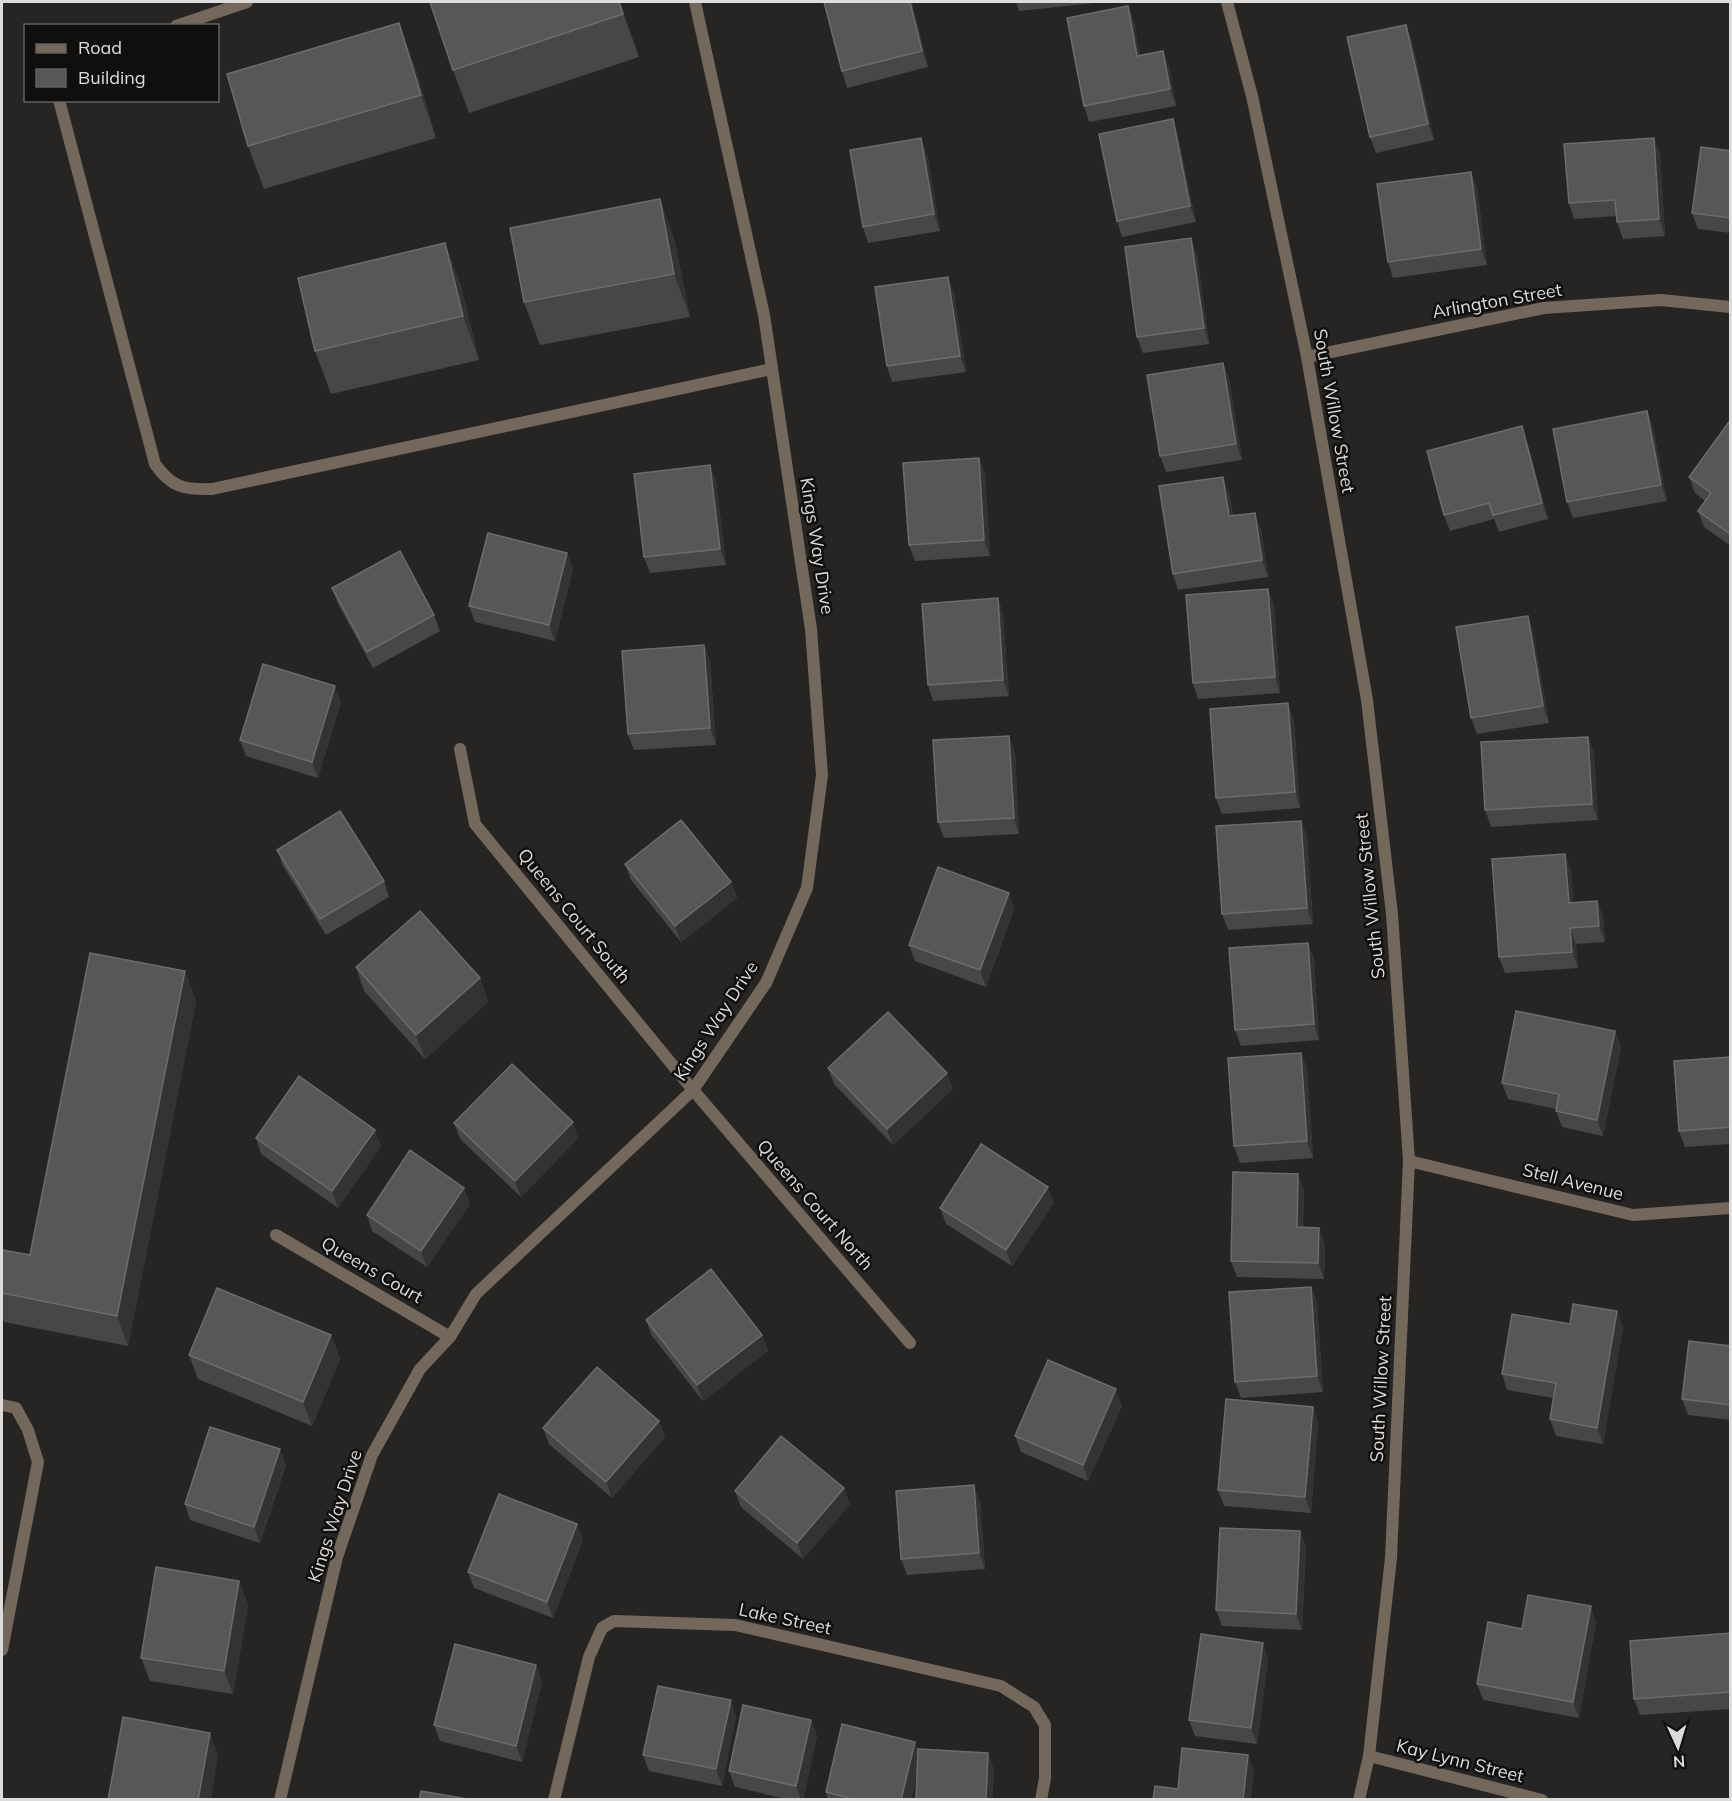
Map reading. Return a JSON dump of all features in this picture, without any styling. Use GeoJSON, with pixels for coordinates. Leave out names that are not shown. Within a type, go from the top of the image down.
{"type":"FeatureCollection","features":[{"type":"Feature","properties":{"kind":"street"},"geometry":{"type":"LineString","coordinates":[[182,24],[246,2]]}},
{"type":"Feature","properties":{"kind":"street","name":"Kings Way Drive"},"geometry":{"type":"LineString","coordinates":[[280,1800],[337,1557],[372,1455],[420,1369],[450,1336],[476,1294],[693,1090],[766,983],[807,888],[822,775],[812,629],[764,315],[695,2]]}},
{"type":"Feature","properties":{"kind":"street","name":"South Willow Street"},"geometry":{"type":"LineString","coordinates":[[1227,2],[1252,96],[1307,357],[1367,700],[1392,914],[1409,1161],[1391,1558],[1369,1756],[1359,1800]]}},
{"type":"Feature","properties":{"kind":"street"},"geometry":{"type":"LineString","coordinates":[[60,102],[155,464],[164,477],[176,485],[194,489],[212,489],[772,369]]}},
{"type":"Feature","properties":{"kind":"street","name":"Arlington Street"},"geometry":{"type":"LineString","coordinates":[[1307,357],[1544,308],[1661,300],[1731,307]]}},
{"type":"Feature","properties":{"kind":"street","name":"Queens Court South"},"geometry":{"type":"LineString","coordinates":[[460,749],[475,824],[693,1090]]}},
{"type":"Feature","properties":{"kind":"street","name":"Queens Court North"},"geometry":{"type":"LineString","coordinates":[[693,1090],[910,1343]]}},
{"type":"Feature","properties":{"kind":"street","name":"Stell Avenue"},"geometry":{"type":"LineString","coordinates":[[1409,1161],[1633,1215],[1731,1208]]}},
{"type":"Feature","properties":{"kind":"street","name":"Queens Court"},"geometry":{"type":"LineString","coordinates":[[276,1235],[450,1336]]}},
{"type":"Feature","properties":{"kind":"street"},"geometry":{"type":"LineString","coordinates":[[2,1405],[16,1408],[28,1430],[38,1462],[2,1650]]}},
{"type":"Feature","properties":{"kind":"street","name":"Lake Street"},"geometry":{"type":"LineString","coordinates":[[554,1800],[589,1657],[602,1628],[614,1621],[735,1625],[1001,1686],[1034,1707],[1045,1725],[1045,1778],[1041,1800]]}},
{"type":"Feature","properties":{"kind":"street","name":"Kay Lynn Street"},"geometry":{"type":"LineString","coordinates":[[1369,1756],[1542,1800]]}},
{"type":"Feature","properties":{"kind":"building"},"geometry":{"type":"Polygon","coordinates":[[[430,2],[619,2],[623,14],[453,70],[430,2]]]}},
{"type":"Feature","properties":{"kind":"building"},"geometry":{"type":"Polygon","coordinates":[[[824,2],[910,2],[922,51],[842,71],[824,2]]]}},
{"type":"Feature","properties":{"kind":"building"},"geometry":{"type":"Polygon","coordinates":[[[1128,6],[1137,56],[1163,51],[1170,89],[1084,106],[1067,18],[1128,6]]]}},
{"type":"Feature","properties":{"kind":"building"},"geometry":{"type":"Polygon","coordinates":[[[399,23],[421,95],[248,146],[227,74],[399,23]]]}},
{"type":"Feature","properties":{"kind":"building"},"geometry":{"type":"Polygon","coordinates":[[[1406,25],[1428,124],[1370,137],[1347,37],[1406,25]]]}},
{"type":"Feature","properties":{"kind":"building"},"geometry":{"type":"Polygon","coordinates":[[[1173,119],[1190,206],[1117,221],[1099,134],[1173,119]]]}},
{"type":"Feature","properties":{"kind":"building"},"geometry":{"type":"Polygon","coordinates":[[[921,138],[934,214],[863,227],[850,150],[921,138]]]}},
{"type":"Feature","properties":{"kind":"building"},"geometry":{"type":"Polygon","coordinates":[[[1654,138],[1659,219],[1617,222],[1615,200],[1569,203],[1564,144],[1654,138]]]}},
{"type":"Feature","properties":{"kind":"building"},"geometry":{"type":"Polygon","coordinates":[[[1701,147],[1731,151],[1731,218],[1692,213],[1701,147]]]}},
{"type":"Feature","properties":{"kind":"building"},"geometry":{"type":"Polygon","coordinates":[[[1471,172],[1481,249],[1388,262],[1377,184],[1471,172]]]}},
{"type":"Feature","properties":{"kind":"building"},"geometry":{"type":"Polygon","coordinates":[[[660,199],[674,274],[524,302],[510,228],[660,199]]]}},
{"type":"Feature","properties":{"kind":"building"},"geometry":{"type":"Polygon","coordinates":[[[1191,238],[1204,328],[1137,337],[1125,247],[1191,238]]]}},
{"type":"Feature","properties":{"kind":"building"},"geometry":{"type":"Polygon","coordinates":[[[445,243],[463,316],[315,351],[298,278],[445,243]]]}},
{"type":"Feature","properties":{"kind":"building"},"geometry":{"type":"Polygon","coordinates":[[[948,277],[960,356],[887,366],[875,287],[948,277]]]}},
{"type":"Feature","properties":{"kind":"building"},"geometry":{"type":"Polygon","coordinates":[[[1223,363],[1236,444],[1160,456],[1147,375],[1223,363]]]}},
{"type":"Feature","properties":{"kind":"building"},"geometry":{"type":"Polygon","coordinates":[[[1647,411],[1661,485],[1567,502],[1553,429],[1647,411]]]}},
{"type":"Feature","properties":{"kind":"building"},"geometry":{"type":"Polygon","coordinates":[[[1731,419],[1730,534],[1698,511],[1711,493],[1689,477],[1731,419]]]}},
{"type":"Feature","properties":{"kind":"building"},"geometry":{"type":"Polygon","coordinates":[[[1522,426],[1542,503],[1493,515],[1489,503],[1444,515],[1427,451],[1522,426]]]}},
{"type":"Feature","properties":{"kind":"building"},"geometry":{"type":"Polygon","coordinates":[[[979,458],[984,540],[909,545],[903,463],[979,458]]]}},
{"type":"Feature","properties":{"kind":"building"},"geometry":{"type":"Polygon","coordinates":[[[710,465],[720,549],[644,557],[634,474],[710,465]]]}},
{"type":"Feature","properties":{"kind":"building"},"geometry":{"type":"Polygon","coordinates":[[[1223,477],[1229,516],[1255,513],[1262,560],[1173,574],[1159,486],[1223,477]]]}},
{"type":"Feature","properties":{"kind":"building"},"geometry":{"type":"Polygon","coordinates":[[[488,533],[567,553],[549,625],[469,606],[488,533]]]}},
{"type":"Feature","properties":{"kind":"building"},"geometry":{"type":"Polygon","coordinates":[[[400,551],[434,615],[367,652],[332,588],[400,551]]]}},
{"type":"Feature","properties":{"kind":"building"},"geometry":{"type":"Polygon","coordinates":[[[1268,589],[1275,677],[1193,683],[1186,595],[1268,589]]]}},
{"type":"Feature","properties":{"kind":"building"},"geometry":{"type":"Polygon","coordinates":[[[998,598],[1003,680],[928,685],[922,604],[998,598]]]}},
{"type":"Feature","properties":{"kind":"building"},"geometry":{"type":"Polygon","coordinates":[[[1528,616],[1543,706],[1471,718],[1456,627],[1528,616]]]}},
{"type":"Feature","properties":{"kind":"building"},"geometry":{"type":"Polygon","coordinates":[[[704,645],[710,728],[628,734],[622,651],[704,645]]]}},
{"type":"Feature","properties":{"kind":"building"},"geometry":{"type":"Polygon","coordinates":[[[263,664],[335,686],[312,762],[240,740],[263,664]]]}},
{"type":"Feature","properties":{"kind":"building"},"geometry":{"type":"Polygon","coordinates":[[[1288,703],[1295,792],[1216,798],[1210,709],[1288,703]]]}},
{"type":"Feature","properties":{"kind":"building"},"geometry":{"type":"Polygon","coordinates":[[[1009,736],[1014,818],[938,822],[933,740],[1009,736]]]}},
{"type":"Feature","properties":{"kind":"building"},"geometry":{"type":"Polygon","coordinates":[[[1588,737],[1592,804],[1485,810],[1481,742],[1588,737]]]}},
{"type":"Feature","properties":{"kind":"building"},"geometry":{"type":"Polygon","coordinates":[[[340,811],[384,881],[320,919],[277,850],[340,811]]]}},
{"type":"Feature","properties":{"kind":"building"},"geometry":{"type":"Polygon","coordinates":[[[681,820],[731,882],[675,926],[625,864],[681,820]]]}},
{"type":"Feature","properties":{"kind":"building"},"geometry":{"type":"Polygon","coordinates":[[[1301,821],[1307,908],[1222,914],[1216,826],[1301,821]]]}},
{"type":"Feature","properties":{"kind":"building"},"geometry":{"type":"Polygon","coordinates":[[[1565,854],[1569,903],[1597,901],[1599,926],[1570,928],[1572,952],[1499,957],[1492,859],[1565,854]]]}},
{"type":"Feature","properties":{"kind":"building"},"geometry":{"type":"Polygon","coordinates":[[[938,867],[1009,893],[980,970],[909,945],[938,867]]]}},
{"type":"Feature","properties":{"kind":"building"},"geometry":{"type":"Polygon","coordinates":[[[420,911],[480,978],[416,1035],[356,967],[420,911]]]}},
{"type":"Feature","properties":{"kind":"building"},"geometry":{"type":"Polygon","coordinates":[[[1308,943],[1314,1024],[1235,1030],[1229,948],[1308,943]]]}},
{"type":"Feature","properties":{"kind":"building"},"geometry":{"type":"Polygon","coordinates":[[[90,953],[185,971],[117,1316],[2,1293],[2,1250],[30,1255],[90,953]]]}},
{"type":"Feature","properties":{"kind":"building"},"geometry":{"type":"Polygon","coordinates":[[[1516,1011],[1615,1031],[1597,1120],[1556,1111],[1559,1094],[1502,1083],[1516,1011]]]}},
{"type":"Feature","properties":{"kind":"building"},"geometry":{"type":"Polygon","coordinates":[[[888,1012],[947,1073],[887,1129],[828,1068],[888,1012]]]}},
{"type":"Feature","properties":{"kind":"building"},"geometry":{"type":"Polygon","coordinates":[[[1301,1053],[1307,1141],[1234,1146],[1228,1058],[1301,1053]]]}},
{"type":"Feature","properties":{"kind":"building"},"geometry":{"type":"Polygon","coordinates":[[[1731,1057],[1731,1127],[1679,1131],[1674,1061],[1731,1057]]]}},
{"type":"Feature","properties":{"kind":"building"},"geometry":{"type":"Polygon","coordinates":[[[512,1064],[573,1122],[515,1181],[454,1123],[512,1064]]]}},
{"type":"Feature","properties":{"kind":"building"},"geometry":{"type":"Polygon","coordinates":[[[299,1076],[375,1130],[332,1191],[256,1138],[299,1076]]]}},
{"type":"Feature","properties":{"kind":"building"},"geometry":{"type":"Polygon","coordinates":[[[981,1144],[1048,1187],[1006,1250],[940,1208],[981,1144]]]}},
{"type":"Feature","properties":{"kind":"building"},"geometry":{"type":"Polygon","coordinates":[[[410,1150],[464,1188],[421,1251],[367,1215],[410,1150]]]}},
{"type":"Feature","properties":{"kind":"building"},"geometry":{"type":"Polygon","coordinates":[[[1233,1172],[1298,1174],[1297,1227],[1319,1228],[1318,1263],[1231,1261],[1233,1172]]]}},
{"type":"Feature","properties":{"kind":"building"},"geometry":{"type":"Polygon","coordinates":[[[711,1269],[762,1335],[697,1385],[646,1320],[711,1269]]]}},
{"type":"Feature","properties":{"kind":"building"},"geometry":{"type":"Polygon","coordinates":[[[1311,1287],[1317,1376],[1235,1382],[1229,1292],[1311,1287]]]}},
{"type":"Feature","properties":{"kind":"building"},"geometry":{"type":"Polygon","coordinates":[[[217,1288],[331,1335],[303,1402],[189,1355],[217,1288]]]}},
{"type":"Feature","properties":{"kind":"building"},"geometry":{"type":"Polygon","coordinates":[[[1573,1304],[1617,1311],[1597,1428],[1550,1419],[1556,1383],[1502,1374],[1512,1314],[1570,1324],[1573,1304]]]}},
{"type":"Feature","properties":{"kind":"building"},"geometry":{"type":"Polygon","coordinates":[[[1689,1341],[1731,1346],[1731,1405],[1682,1399],[1689,1341]]]}},
{"type":"Feature","properties":{"kind":"building"},"geometry":{"type":"Polygon","coordinates":[[[1048,1360],[1116,1389],[1083,1465],[1015,1436],[1048,1360]]]}},
{"type":"Feature","properties":{"kind":"building"},"geometry":{"type":"Polygon","coordinates":[[[597,1367],[659,1421],[606,1482],[543,1428],[597,1367]]]}},
{"type":"Feature","properties":{"kind":"building"},"geometry":{"type":"Polygon","coordinates":[[[1226,1399],[1313,1407],[1305,1497],[1218,1490],[1226,1399]]]}},
{"type":"Feature","properties":{"kind":"building"},"geometry":{"type":"Polygon","coordinates":[[[210,1427],[280,1449],[254,1527],[185,1504],[210,1427]]]}},
{"type":"Feature","properties":{"kind":"building"},"geometry":{"type":"Polygon","coordinates":[[[781,1436],[844,1488],[797,1543],[735,1491],[781,1436]]]}},
{"type":"Feature","properties":{"kind":"building"},"geometry":{"type":"Polygon","coordinates":[[[974,1485],[979,1553],[901,1559],[896,1491],[974,1485]]]}},
{"type":"Feature","properties":{"kind":"building"},"geometry":{"type":"Polygon","coordinates":[[[499,1494],[577,1524],[547,1602],[468,1572],[499,1494]]]}},
{"type":"Feature","properties":{"kind":"building"},"geometry":{"type":"Polygon","coordinates":[[[1220,1528],[1300,1531],[1296,1614],[1216,1610],[1220,1528]]]}},
{"type":"Feature","properties":{"kind":"building"},"geometry":{"type":"Polygon","coordinates":[[[156,1567],[239,1581],[224,1671],[141,1658],[156,1567]]]}},
{"type":"Feature","properties":{"kind":"building"},"geometry":{"type":"Polygon","coordinates":[[[1528,1595],[1591,1606],[1573,1702],[1477,1684],[1488,1622],[1522,1629],[1528,1595]]]}},
{"type":"Feature","properties":{"kind":"building"},"geometry":{"type":"Polygon","coordinates":[[[1731,1633],[1731,1692],[1634,1699],[1630,1641],[1731,1633]]]}},
{"type":"Feature","properties":{"kind":"building"},"geometry":{"type":"Polygon","coordinates":[[[1201,1634],[1263,1643],[1251,1728],[1189,1720],[1201,1634]]]}},
{"type":"Feature","properties":{"kind":"building"},"geometry":{"type":"Polygon","coordinates":[[[455,1644],[536,1665],[516,1746],[434,1725],[455,1644]]]}},
{"type":"Feature","properties":{"kind":"building"},"geometry":{"type":"Polygon","coordinates":[[[658,1686],[731,1700],[716,1769],[643,1755],[658,1686]]]}},
{"type":"Feature","properties":{"kind":"building"},"geometry":{"type":"Polygon","coordinates":[[[743,1705],[811,1720],[796,1786],[729,1771],[743,1705]]]}},
{"type":"Feature","properties":{"kind":"building"},"geometry":{"type":"Polygon","coordinates":[[[123,1717],[210,1733],[198,1800],[108,1800],[123,1717]]]}},
{"type":"Feature","properties":{"kind":"building"},"geometry":{"type":"Polygon","coordinates":[[[842,1724],[915,1742],[901,1800],[856,1800],[826,1792],[842,1724]]]}},
{"type":"Feature","properties":{"kind":"building"},"geometry":{"type":"Polygon","coordinates":[[[1182,1748],[1248,1755],[1243,1800],[1153,1800],[1155,1786],[1178,1789],[1182,1748]]]}},
{"type":"Feature","properties":{"kind":"building"},"geometry":{"type":"Polygon","coordinates":[[[918,1749],[988,1753],[986,1800],[916,1800],[918,1749]]]}},
{"type":"Feature","properties":{"kind":"building"},"geometry":{"type":"Polygon","coordinates":[[[421,1791],[473,1800],[419,1800],[421,1791]]]}}]}
